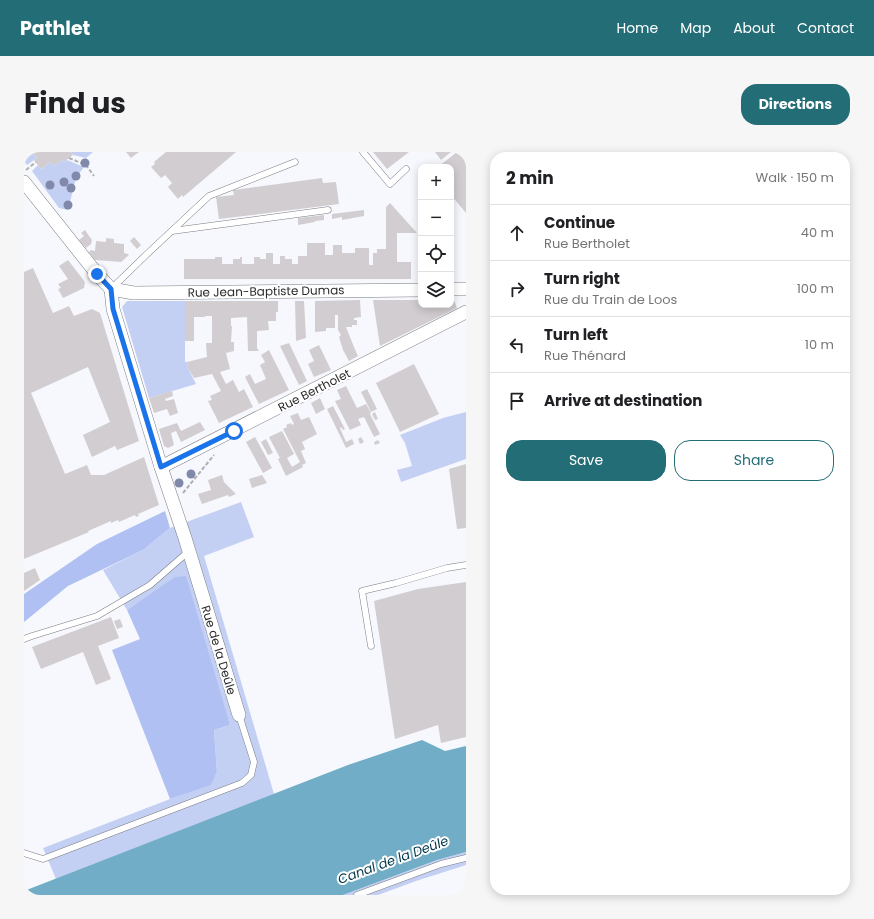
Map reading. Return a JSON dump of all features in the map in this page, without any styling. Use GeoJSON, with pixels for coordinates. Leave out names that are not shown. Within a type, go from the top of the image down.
{"type":"FeatureCollection","features":[{"type":"Feature","properties":{"kind":"street"},"geometry":{"type":"LineString","coordinates":[[24,182],[97,274],[111,289]]}},
{"type":"Feature","properties":{"kind":"street","name":"Rue Jean-Baptiste Dumas"},"geometry":{"type":"LineString","coordinates":[[111,289],[134,292],[418,290]]}},
{"type":"Feature","properties":{"kind":"street","name":"Rue de la Deûle"},"geometry":{"type":"LineString","coordinates":[[111,289],[113,309],[239,715]]}},
{"type":"Feature","properties":{"kind":"street"},"geometry":{"type":"LineString","coordinates":[[454,289],[466,289]]}},
{"type":"Feature","properties":{"kind":"street","name":"Rue Bertholet"},"geometry":{"type":"LineString","coordinates":[[161,467],[466,312]]}},
{"type":"Feature","properties":{"kind":"lane"},"geometry":{"type":"LineString","coordinates":[[363,152],[390,184],[406,169]]}},
{"type":"Feature","properties":{"kind":"lane"},"geometry":{"type":"LineString","coordinates":[[111,289],[209,196],[295,162]]}},
{"type":"Feature","properties":{"kind":"lane"},"geometry":{"type":"LineString","coordinates":[[172,231],[328,210]]}},
{"type":"Feature","properties":{"kind":"lane"},"geometry":{"type":"LineString","coordinates":[[24,639],[97,616],[150,585],[189,551]]}},
{"type":"Feature","properties":{"kind":"lane"},"geometry":{"type":"LineString","coordinates":[[371,646],[362,590],[466,564]]}},
{"type":"Feature","properties":{"kind":"lane","name":"Rue de la Deûle"},"geometry":{"type":"LineString","coordinates":[[24,853],[43,859],[242,783],[251,775],[254,762],[239,715]]}},
{"type":"Feature","properties":{"kind":"lane"},"geometry":{"type":"LineString","coordinates":[[357,895],[441,864],[466,858]]}},
{"type":"Feature","properties":{"kind":"path"},"geometry":{"type":"LineString","coordinates":[[69,158],[86,165],[94,176]]}},
{"type":"Feature","properties":{"kind":"path"},"geometry":{"type":"LineString","coordinates":[[24,172],[36,162]]}},
{"type":"Feature","properties":{"kind":"path"},"geometry":{"type":"LineString","coordinates":[[173,505],[214,455]]}},
{"type":"Feature","properties":{"kind":"shaded area"},"geometry":{"type":"Polygon","coordinates":[[[24,152],[32,152],[37,158],[27,165],[24,161],[24,152]]]}},
{"type":"Feature","properties":{"kind":"shaded area"},"geometry":{"type":"Polygon","coordinates":[[[71,152],[93,152],[86,158],[73,155],[71,152]]]}},
{"type":"Feature","properties":{"kind":"shaded area"},"geometry":{"type":"Polygon","coordinates":[[[62,160],[64,162],[67,160],[84,167],[76,178],[68,210],[59,208],[32,171],[38,165],[41,169],[51,162],[54,166],[62,160]]]}},
{"type":"Feature","properties":{"kind":"shaded area"},"geometry":{"type":"Polygon","coordinates":[[[127,301],[185,301],[185,362],[187,362],[188,368],[196,384],[149,398],[122,307],[127,301]]]}},
{"type":"Feature","properties":{"kind":"shaded area"},"geometry":{"type":"Polygon","coordinates":[[[466,412],[466,459],[401,482],[397,470],[412,466],[405,443],[400,435],[443,418],[466,412]]]}},
{"type":"Feature","properties":{"kind":"shaded area"},"geometry":{"type":"Polygon","coordinates":[[[241,502],[254,537],[204,556],[274,794],[56,879],[43,848],[211,784],[217,772],[214,730],[230,725],[175,578],[127,610],[103,570],[143,550],[170,528],[241,502]]]}},
{"type":"Feature","properties":{"kind":"shaded area"},"geometry":{"type":"Polygon","coordinates":[[[165,511],[170,528],[143,550],[68,586],[24,622],[24,594],[97,544],[165,511]]]}},
{"type":"Feature","properties":{"kind":"shaded area"},"geometry":{"type":"Polygon","coordinates":[[[186,576],[230,725],[214,730],[217,772],[211,785],[170,799],[112,650],[140,639],[127,610],[175,577],[186,576]]]}},
{"type":"Feature","properties":{"kind":"shaded area"},"geometry":{"type":"Polygon","coordinates":[[[466,852],[466,865],[378,895],[343,895],[437,860],[466,852]]]}},
{"type":"Feature","properties":{"kind":"water","name":"Canal de la Deûle"},"geometry":{"type":"Polygon","coordinates":[[[422,740],[445,751],[466,746],[466,852],[437,860],[343,895],[24,895],[24,891],[348,765],[422,740]]]}},
{"type":"Feature","properties":{"kind":"building"},"geometry":{"type":"Polygon","coordinates":[[[32,152],[71,152],[73,155],[64,162],[62,160],[54,166],[51,162],[41,169],[34,160],[37,158],[32,152]]]}},
{"type":"Feature","properties":{"kind":"building"},"geometry":{"type":"Polygon","coordinates":[[[126,152],[139,152],[131,158],[126,152]]]}},
{"type":"Feature","properties":{"kind":"building"},"geometry":{"type":"Polygon","coordinates":[[[166,152],[236,152],[183,197],[182,195],[178,199],[168,187],[172,183],[165,175],[161,178],[151,167],[155,164],[154,162],[166,152]]]}},
{"type":"Feature","properties":{"kind":"building"},"geometry":{"type":"Polygon","coordinates":[[[373,152],[409,152],[387,169],[373,152]]]}},
{"type":"Feature","properties":{"kind":"building"},"geometry":{"type":"Polygon","coordinates":[[[435,152],[451,152],[441,160],[435,152]]]}},
{"type":"Feature","properties":{"kind":"building"},"geometry":{"type":"Polygon","coordinates":[[[457,152],[466,152],[466,213],[454,199],[454,164],[442,164],[457,152]]]}},
{"type":"Feature","properties":{"kind":"building"},"geometry":{"type":"Polygon","coordinates":[[[322,178],[323,183],[336,182],[339,204],[219,219],[216,197],[234,195],[233,190],[322,178]]]}},
{"type":"Feature","properties":{"kind":"building"},"geometry":{"type":"Polygon","coordinates":[[[390,203],[417,233],[397,233],[397,262],[411,262],[411,279],[184,279],[184,259],[215,259],[215,257],[222,257],[222,264],[233,264],[233,259],[240,259],[240,257],[242,257],[242,264],[254,264],[254,257],[266,259],[266,253],[273,253],[273,264],[280,264],[280,256],[285,256],[285,259],[292,259],[292,264],[298,264],[298,256],[307,256],[307,243],[325,243],[325,255],[333,255],[333,245],[342,245],[342,253],[355,253],[355,248],[369,248],[369,265],[373,265],[373,253],[377,253],[377,249],[386,249],[386,207],[390,203]]]}},
{"type":"Feature","properties":{"kind":"building"},"geometry":{"type":"Polygon","coordinates":[[[364,210],[364,216],[342,220],[342,217],[332,219],[332,214],[364,210]]]}},
{"type":"Feature","properties":{"kind":"building"},"geometry":{"type":"Polygon","coordinates":[[[324,215],[324,220],[298,225],[298,218],[324,215]]]}},
{"type":"Feature","properties":{"kind":"building"},"geometry":{"type":"Polygon","coordinates":[[[85,230],[92,240],[91,244],[86,248],[79,240],[84,236],[81,233],[85,230]]]}},
{"type":"Feature","properties":{"kind":"building"},"geometry":{"type":"Polygon","coordinates":[[[134,237],[141,245],[137,249],[130,241],[134,237]]]}},
{"type":"Feature","properties":{"kind":"building"},"geometry":{"type":"Polygon","coordinates":[[[106,238],[114,239],[114,243],[124,244],[124,253],[129,255],[121,262],[95,260],[89,252],[91,250],[95,251],[96,241],[106,242],[106,238]]]}},
{"type":"Feature","properties":{"kind":"building"},"geometry":{"type":"Polygon","coordinates":[[[68,260],[85,282],[84,288],[63,298],[58,289],[61,288],[58,284],[68,279],[59,266],[68,260]]]}},
{"type":"Feature","properties":{"kind":"building"},"geometry":{"type":"Polygon","coordinates":[[[33,268],[53,313],[69,306],[74,316],[92,309],[100,313],[139,441],[117,450],[115,446],[92,457],[83,435],[110,422],[88,367],[31,393],[65,474],[87,465],[91,475],[104,475],[144,457],[159,505],[138,514],[139,516],[136,517],[135,515],[119,522],[118,520],[111,523],[111,521],[88,531],[89,532],[24,559],[24,272],[33,268]]]}},
{"type":"Feature","properties":{"kind":"building"},"geometry":{"type":"Polygon","coordinates":[[[360,300],[361,317],[354,318],[354,320],[357,320],[357,325],[346,327],[358,356],[349,361],[343,350],[339,337],[341,335],[338,330],[338,315],[335,315],[335,328],[326,328],[326,331],[315,332],[315,301],[360,300]]]}},
{"type":"Feature","properties":{"kind":"building"},"geometry":{"type":"Polygon","coordinates":[[[373,300],[418,300],[418,308],[454,308],[454,300],[457,308],[380,346],[373,300]]]}},
{"type":"Feature","properties":{"kind":"building"},"geometry":{"type":"Polygon","coordinates":[[[185,301],[278,301],[276,321],[268,321],[269,330],[257,331],[257,348],[259,351],[248,351],[247,317],[231,318],[231,342],[234,342],[234,351],[226,353],[230,369],[220,372],[226,384],[233,380],[239,392],[244,389],[253,407],[219,423],[208,401],[212,400],[210,396],[221,391],[212,374],[194,378],[188,368],[187,362],[207,357],[206,343],[212,343],[212,316],[194,317],[194,341],[185,341],[185,301]]]}},
{"type":"Feature","properties":{"kind":"building"},"geometry":{"type":"Polygon","coordinates":[[[295,301],[304,301],[306,338],[296,341],[295,301]]]}},
{"type":"Feature","properties":{"kind":"building"},"geometry":{"type":"Polygon","coordinates":[[[289,343],[307,381],[299,385],[280,346],[289,343]]]}},
{"type":"Feature","properties":{"kind":"building"},"geometry":{"type":"Polygon","coordinates":[[[319,345],[331,370],[314,377],[308,364],[314,361],[309,350],[319,345]]]}},
{"type":"Feature","properties":{"kind":"building"},"geometry":{"type":"Polygon","coordinates":[[[269,350],[289,390],[259,404],[245,377],[250,374],[255,384],[266,379],[260,365],[265,362],[261,355],[269,350]]]}},
{"type":"Feature","properties":{"kind":"building"},"geometry":{"type":"Polygon","coordinates":[[[414,364],[439,414],[400,432],[376,383],[414,364]]]}},
{"type":"Feature","properties":{"kind":"building"},"geometry":{"type":"Polygon","coordinates":[[[346,386],[357,408],[366,404],[380,434],[374,437],[364,417],[358,419],[361,425],[350,430],[335,401],[341,399],[337,390],[346,386]]]}},
{"type":"Feature","properties":{"kind":"building"},"geometry":{"type":"Polygon","coordinates":[[[367,389],[377,409],[371,412],[361,392],[367,389]]]}},
{"type":"Feature","properties":{"kind":"building"},"geometry":{"type":"Polygon","coordinates":[[[172,391],[173,396],[165,399],[166,401],[174,399],[178,413],[170,416],[167,409],[154,413],[149,398],[172,391]]]}},
{"type":"Feature","properties":{"kind":"building"},"geometry":{"type":"Polygon","coordinates":[[[320,398],[325,409],[316,414],[311,403],[320,398]]]}},
{"type":"Feature","properties":{"kind":"building"},"geometry":{"type":"Polygon","coordinates":[[[333,406],[345,429],[343,430],[341,427],[340,428],[346,442],[352,439],[354,444],[346,448],[327,409],[333,406]]]}},
{"type":"Feature","properties":{"kind":"building"},"geometry":{"type":"Polygon","coordinates":[[[375,412],[378,419],[375,420],[372,414],[375,412]]]}},
{"type":"Feature","properties":{"kind":"building"},"geometry":{"type":"Polygon","coordinates":[[[298,413],[301,420],[309,417],[317,434],[302,442],[305,449],[301,451],[306,463],[302,465],[303,467],[286,476],[278,459],[280,458],[269,437],[282,431],[294,454],[287,458],[292,467],[300,462],[283,429],[287,427],[286,425],[291,423],[292,425],[294,424],[290,416],[298,413]]]}},
{"type":"Feature","properties":{"kind":"building"},"geometry":{"type":"Polygon","coordinates":[[[200,422],[205,430],[181,442],[176,431],[171,433],[174,445],[168,448],[164,446],[159,429],[177,423],[181,431],[200,422]]]}},
{"type":"Feature","properties":{"kind":"building"},"geometry":{"type":"Polygon","coordinates":[[[255,437],[272,468],[263,473],[246,442],[255,437]]]}},
{"type":"Feature","properties":{"kind":"building"},"geometry":{"type":"Polygon","coordinates":[[[361,437],[364,442],[360,444],[358,439],[361,437]]]}},
{"type":"Feature","properties":{"kind":"building"},"geometry":{"type":"Polygon","coordinates":[[[266,439],[273,453],[268,455],[261,442],[266,439]]]}},
{"type":"Feature","properties":{"kind":"building"},"geometry":{"type":"Polygon","coordinates":[[[378,440],[380,443],[375,445],[374,442],[378,440]]]}},
{"type":"Feature","properties":{"kind":"building"},"geometry":{"type":"Polygon","coordinates":[[[466,464],[466,528],[457,529],[449,469],[466,464]]]}},
{"type":"Feature","properties":{"kind":"building"},"geometry":{"type":"Polygon","coordinates":[[[222,475],[224,482],[236,494],[229,497],[228,495],[202,504],[198,494],[211,490],[208,480],[222,475]]]}},
{"type":"Feature","properties":{"kind":"building"},"geometry":{"type":"Polygon","coordinates":[[[262,475],[267,483],[252,488],[249,479],[262,475]]]}},
{"type":"Feature","properties":{"kind":"building"},"geometry":{"type":"Polygon","coordinates":[[[35,568],[40,580],[24,591],[24,573],[35,568]]]}},
{"type":"Feature","properties":{"kind":"building"},"geometry":{"type":"Polygon","coordinates":[[[466,582],[466,737],[441,743],[438,725],[395,739],[374,601],[418,589],[466,582]]]}},
{"type":"Feature","properties":{"kind":"building"},"geometry":{"type":"Polygon","coordinates":[[[111,617],[119,638],[98,646],[111,679],[96,685],[83,652],[41,669],[32,647],[111,617]]]}},
{"type":"Feature","properties":{"kind":"building"},"geometry":{"type":"Polygon","coordinates":[[[120,619],[123,627],[117,629],[114,621],[120,619]]]}},
{"type":"Feature","properties":{"kind":"route"},"geometry":{"type":"LineString","coordinates":[[97,274],[111,289],[113,309],[161,467],[234,431]]}}]}
